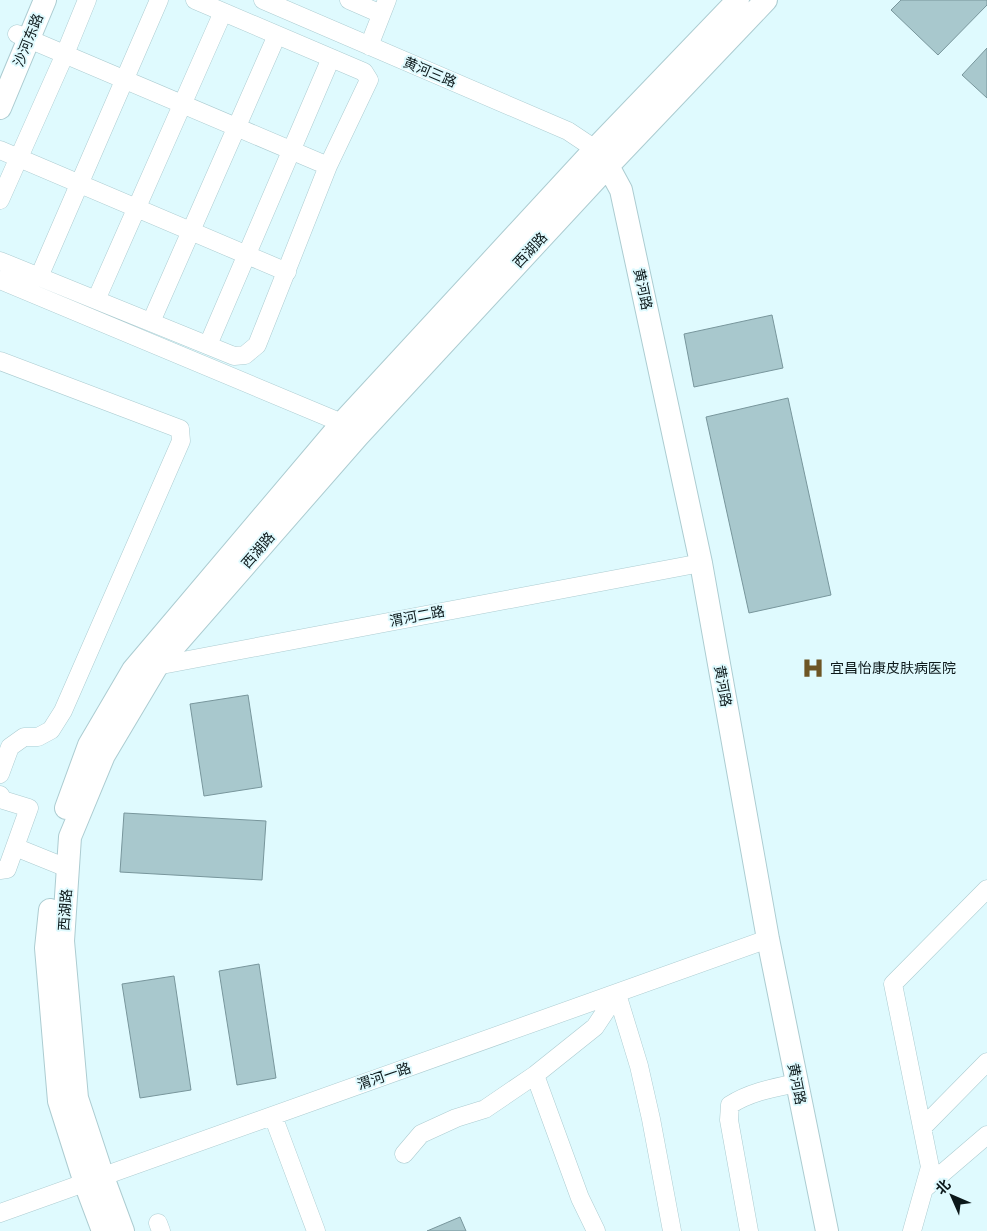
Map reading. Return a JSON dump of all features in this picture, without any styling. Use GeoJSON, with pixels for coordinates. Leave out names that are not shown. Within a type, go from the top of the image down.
{"type":"FeatureCollection","features":[{"type":"Feature","properties":{"kind":"main road","name":"沙河东路"},"geometry":{"type":"LineString","coordinates":[[0,108],[23,36],[31,0]]}},
{"type":"Feature","properties":{"kind":"main road","name":"沙河东路"},"geometry":{"type":"LineString","coordinates":[[0,76],[45,0]]}},
{"type":"Feature","properties":{"kind":"main road","name":"西湖路"},"geometry":{"type":"LineString","coordinates":[[61,865],[70,837],[104,755],[157,666],[738,0]]}},
{"type":"Feature","properties":{"kind":"main road","name":"西湖路"},"geometry":{"type":"LineString","coordinates":[[103,1231],[77,1098],[63,941],[61,865],[57,834],[90,744],[133,670],[342,423],[601,158],[766,0]]}},
{"type":"Feature","properties":{"kind":"main road","name":"黄河路"},"geometry":{"type":"LineString","coordinates":[[601,158],[621,190],[701,563],[768,939],[827,1231]]}},
{"type":"Feature","properties":{"kind":"main road","name":"西湖路"},"geometry":{"type":"LineString","coordinates":[[94,1180],[122,1231]]}},
{"type":"Feature","properties":{"kind":"street"},"geometry":{"type":"LineString","coordinates":[[0,200],[87,0]]}},
{"type":"Feature","properties":{"kind":"street"},"geometry":{"type":"LineString","coordinates":[[39,277],[159,0]]}},
{"type":"Feature","properties":{"kind":"street"},"geometry":{"type":"LineString","coordinates":[[0,261],[234,356],[245,355],[257,345],[328,166],[369,80],[364,72],[195,0]]}},
{"type":"Feature","properties":{"kind":"street","name":"黄河三路"},"geometry":{"type":"LineString","coordinates":[[263,0],[568,131],[601,158]]}},
{"type":"Feature","properties":{"kind":"street"},"geometry":{"type":"LineString","coordinates":[[349,0],[384,7],[369,46]]}},
{"type":"Feature","properties":{"kind":"street"},"geometry":{"type":"LineString","coordinates":[[96,300],[223,12]]}},
{"type":"Feature","properties":{"kind":"street"},"geometry":{"type":"LineString","coordinates":[[151,322],[277,35]]}},
{"type":"Feature","properties":{"kind":"street"},"geometry":{"type":"LineString","coordinates":[[23,36],[328,166]]}},
{"type":"Feature","properties":{"kind":"street"},"geometry":{"type":"LineString","coordinates":[[208,345],[331,58]]}},
{"type":"Feature","properties":{"kind":"street"},"geometry":{"type":"LineString","coordinates":[[0,150],[287,272]]}},
{"type":"Feature","properties":{"kind":"street"},"geometry":{"type":"LineString","coordinates":[[0,280],[342,423]]}},
{"type":"Feature","properties":{"kind":"street"},"geometry":{"type":"LineString","coordinates":[[0,361],[180,429],[181,441],[63,711],[51,730],[38,737],[24,737],[10,747],[0,774]]}},
{"type":"Feature","properties":{"kind":"street","name":"渭河二路"},"geometry":{"type":"LineString","coordinates":[[133,670],[701,563]]}},
{"type":"Feature","properties":{"kind":"street"},"geometry":{"type":"LineString","coordinates":[[0,795],[3,800],[29,808],[6,869],[0,870]]}},
{"type":"Feature","properties":{"kind":"street"},"geometry":{"type":"LineString","coordinates":[[15,848],[61,865]]}},
{"type":"Feature","properties":{"kind":"street"},"geometry":{"type":"LineString","coordinates":[[912,1231],[930,1167],[893,984],[987,889]]}},
{"type":"Feature","properties":{"kind":"street","name":"渭河一路"},"geometry":{"type":"LineString","coordinates":[[0,1213],[768,939]]}},
{"type":"Feature","properties":{"kind":"street"},"geometry":{"type":"LineString","coordinates":[[404,1154],[421,1134],[456,1118],[485,1109],[536,1075],[595,1027],[617,994]]}},
{"type":"Feature","properties":{"kind":"street"},"geometry":{"type":"LineString","coordinates":[[617,994],[639,1066],[652,1119],[672,1231]]}},
{"type":"Feature","properties":{"kind":"street"},"geometry":{"type":"LineString","coordinates":[[922,1128],[987,1062]]}},
{"type":"Feature","properties":{"kind":"street"},"geometry":{"type":"LineString","coordinates":[[536,1075],[580,1198],[596,1231]]}},
{"type":"Feature","properties":{"kind":"street"},"geometry":{"type":"LineString","coordinates":[[749,1231],[729,1120],[730,1105],[740,1098],[796,1083]]}},
{"type":"Feature","properties":{"kind":"street"},"geometry":{"type":"LineString","coordinates":[[273,1116],[316,1231]]}},
{"type":"Feature","properties":{"kind":"street"},"geometry":{"type":"LineString","coordinates":[[924,1189],[985,1139]]}},
{"type":"Feature","properties":{"kind":"building"},"geometry":{"type":"Polygon","coordinates":[[[901,0],[987,0],[987,5],[938,55],[891,10],[901,0]]]}},
{"type":"Feature","properties":{"kind":"building"},"geometry":{"type":"Polygon","coordinates":[[[987,48],[987,98],[962,75],[987,48]]]}},
{"type":"Feature","properties":{"kind":"building"},"geometry":{"type":"Polygon","coordinates":[[[772,315],[783,368],[694,387],[684,334],[772,315]]]}},
{"type":"Feature","properties":{"kind":"building"},"geometry":{"type":"Polygon","coordinates":[[[788,398],[831,595],[749,613],[706,417],[788,398]]]}},
{"type":"Feature","properties":{"kind":"building"},"geometry":{"type":"Polygon","coordinates":[[[248,695],[262,787],[204,796],[190,704],[248,695]]]}},
{"type":"Feature","properties":{"kind":"building"},"geometry":{"type":"Polygon","coordinates":[[[124,813],[266,821],[262,880],[120,872],[124,813]]]}},
{"type":"Feature","properties":{"kind":"building"},"geometry":{"type":"Polygon","coordinates":[[[259,964],[276,1078],[237,1085],[219,971],[259,964]]]}},
{"type":"Feature","properties":{"kind":"building"},"geometry":{"type":"Polygon","coordinates":[[[174,976],[191,1090],[140,1098],[122,984],[174,976]]]}},
{"type":"Feature","properties":{"kind":"building"},"geometry":{"type":"Polygon","coordinates":[[[460,1217],[466,1231],[427,1231],[460,1217]]]}},
{"type":"Feature","properties":{"kind":"place","name":"宜昌怡康皮肤病医院"},"geometry":{"type":"Point","coordinates":[813,668]}}]}
